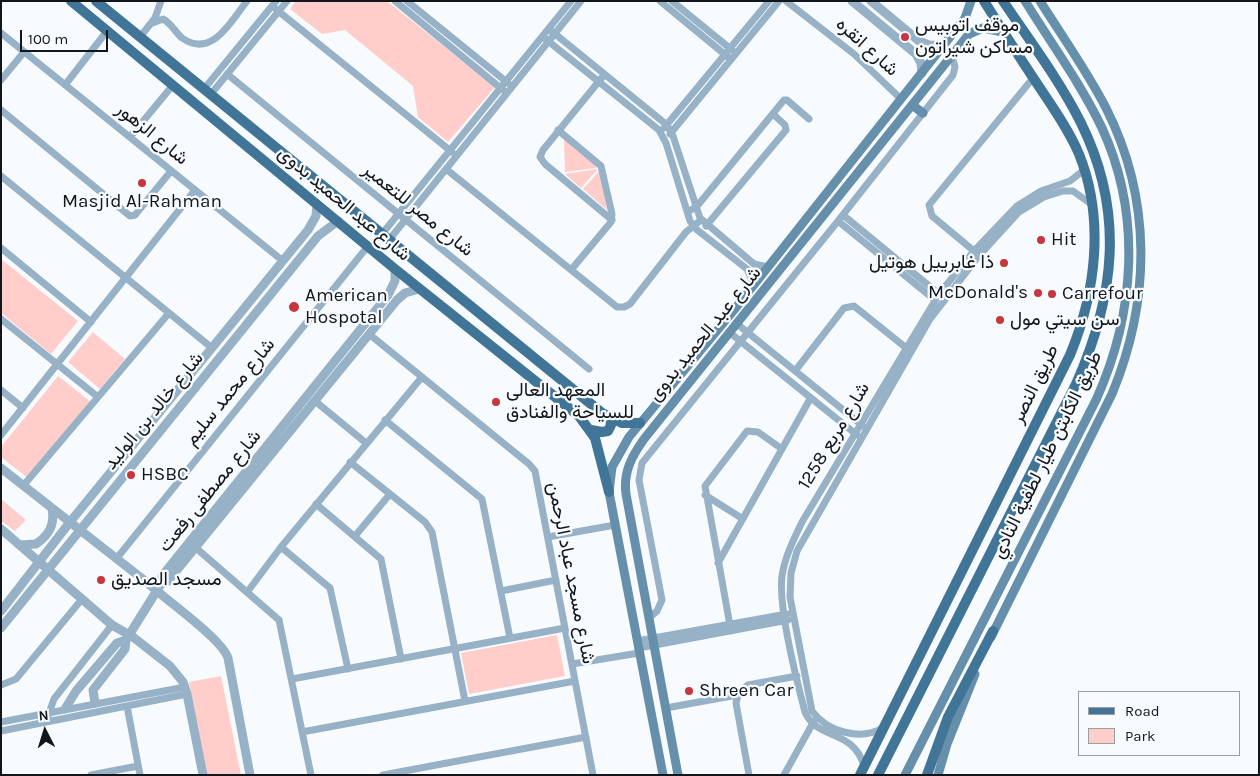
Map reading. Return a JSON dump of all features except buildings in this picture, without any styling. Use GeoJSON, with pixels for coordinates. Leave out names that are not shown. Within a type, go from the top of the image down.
{"type":"FeatureCollection","features":[{"type":"Feature","properties":{"kind":"main road","name":"شارع عبد الحميد بدوى"},"geometry":{"type":"LineString","coordinates":[[71,1],[395,269],[572,409],[591,430],[600,454],[609,492],[663,775]]}},
{"type":"Feature","properties":{"kind":"main road","name":"شارع عبد الحميد بدوى"},"geometry":{"type":"LineString","coordinates":[[96,1],[610,418],[622,422],[640,423]]}},
{"type":"Feature","properties":{"kind":"main road","name":"شارع عبد الحميد بدوى"},"geometry":{"type":"LineString","coordinates":[[609,492],[615,460],[623,444],[752,287],[944,46],[965,18],[971,1]]}},
{"type":"Feature","properties":{"kind":"main road","name":"طريق النصر"},"geometry":{"type":"LineString","coordinates":[[862,770],[1077,339],[1087,308],[1094,265],[1091,204],[1084,170],[1068,131],[984,1]]}},
{"type":"Feature","properties":{"kind":"main road","name":"طريق النصر"},"geometry":{"type":"LineString","coordinates":[[878,775],[1076,384],[1097,334],[1109,281],[1110,227],[1101,173],[1092,147],[1067,98],[1004,1]]}},
{"type":"Feature","properties":{"kind":"main road","name":"طريق الكابتن طيار لطفية النادي"},"geometry":{"type":"LineString","coordinates":[[905,775],[1096,400],[1117,347],[1125,309],[1130,268],[1129,242],[1124,196],[1115,162],[1094,111],[1025,1]]}},
{"type":"Feature","properties":{"kind":"main road","name":"طريق الكابتن طيار لطفية النادي"},"geometry":{"type":"LineString","coordinates":[[938,775],[947,744],[993,631],[1061,500],[1112,394],[1129,351],[1141,288],[1139,210],[1124,149],[1095,88],[1040,1]]}},
{"type":"Feature","properties":{"kind":"main road"},"geometry":{"type":"LineString","coordinates":[[965,18],[975,21],[978,28],[989,28],[1004,32]]}},
{"type":"Feature","properties":{"kind":"main road","name":"شارع عبد الحميد بدوى"},"geometry":{"type":"LineString","coordinates":[[678,775],[626,494],[627,469],[630,460],[644,439],[736,323],[969,34],[978,28]]}},
{"type":"Feature","properties":{"kind":"main road"},"geometry":{"type":"LineString","coordinates":[[912,105],[922,113]]}},
{"type":"Feature","properties":{"kind":"main road"},"geometry":{"type":"LineString","coordinates":[[591,430],[607,432],[611,427],[610,418]]}},
{"type":"Feature","properties":{"kind":"main road"},"geometry":{"type":"LineString","coordinates":[[927,775],[948,717],[993,631]]}},
{"type":"Feature","properties":{"kind":"street"},"geometry":{"type":"LineString","coordinates":[[140,37],[150,24],[161,1]]}},
{"type":"Feature","properties":{"kind":"street"},"geometry":{"type":"LineString","coordinates":[[150,24],[163,20],[187,40],[197,44],[208,44],[218,38],[247,1]]}},
{"type":"Feature","properties":{"kind":"street"},"geometry":{"type":"LineString","coordinates":[[207,92],[227,74],[287,1]]}},
{"type":"Feature","properties":{"kind":"street"},"geometry":{"type":"LineString","coordinates":[[395,1],[504,91]]}},
{"type":"Feature","properties":{"kind":"street"},"geometry":{"type":"LineString","coordinates":[[407,1],[510,84]]}},
{"type":"Feature","properties":{"kind":"street"},"geometry":{"type":"LineString","coordinates":[[386,237],[398,214],[449,150],[510,84],[552,31],[571,1]]}},
{"type":"Feature","properties":{"kind":"street"},"geometry":{"type":"LineString","coordinates":[[552,31],[581,1]]}},
{"type":"Feature","properties":{"kind":"street"},"geometry":{"type":"LineString","coordinates":[[660,1],[731,54]]}},
{"type":"Feature","properties":{"kind":"street"},"geometry":{"type":"LineString","coordinates":[[672,1],[731,54]]}},
{"type":"Feature","properties":{"kind":"street"},"geometry":{"type":"LineString","coordinates":[[665,140],[769,1]]}},
{"type":"Feature","properties":{"kind":"street"},"geometry":{"type":"LineString","coordinates":[[661,132],[779,1]]}},
{"type":"Feature","properties":{"kind":"street","name":"شارع انقره"},"geometry":{"type":"LineString","coordinates":[[786,1],[854,54],[901,99]]}},
{"type":"Feature","properties":{"kind":"street","name":"شارع انقره"},"geometry":{"type":"LineString","coordinates":[[852,1],[916,54],[921,63],[922,73]]}},
{"type":"Feature","properties":{"kind":"street","name":"شارع انقره"},"geometry":{"type":"LineString","coordinates":[[871,1],[924,43],[944,46]]}},
{"type":"Feature","properties":{"kind":"street"},"geometry":{"type":"LineString","coordinates":[[207,92],[274,4],[278,11],[456,156]]}},
{"type":"Feature","properties":{"kind":"street"},"geometry":{"type":"LineString","coordinates":[[65,85],[107,31]]}},
{"type":"Feature","properties":{"kind":"street"},"geometry":{"type":"LineString","coordinates":[[552,31],[667,125],[672,132],[694,208],[701,220],[754,264],[768,267]]}},
{"type":"Feature","properties":{"kind":"street","name":"شارع الزهور"},"geometry":{"type":"LineString","coordinates":[[1,33],[283,261]]}},
{"type":"Feature","properties":{"kind":"street"},"geometry":{"type":"LineString","coordinates":[[546,39],[661,132],[686,213],[693,225],[746,269],[751,278],[752,287]]}},
{"type":"Feature","properties":{"kind":"street"},"geometry":{"type":"LineString","coordinates":[[916,54],[922,50],[924,43]]}},
{"type":"Feature","properties":{"kind":"street"},"geometry":{"type":"LineString","coordinates":[[1,80],[24,52]]}},
{"type":"Feature","properties":{"kind":"street"},"geometry":{"type":"LineString","coordinates":[[649,618],[657,612],[662,600],[639,480],[640,467],[747,332],[841,218],[953,75],[955,67],[952,56]]}},
{"type":"Feature","properties":{"kind":"street","name":"شارع مصر للتعمير"},"geometry":{"type":"LineString","coordinates":[[227,74],[589,369]]}},
{"type":"Feature","properties":{"kind":"street"},"geometry":{"type":"LineString","coordinates":[[604,74],[542,152],[542,161],[612,220]]}},
{"type":"Feature","properties":{"kind":"street"},"geometry":{"type":"LineString","coordinates":[[974,251],[932,216],[929,205],[1033,78]]}},
{"type":"Feature","properties":{"kind":"street"},"geometry":{"type":"LineString","coordinates":[[130,137],[173,85]]}},
{"type":"Feature","properties":{"kind":"street"},"geometry":{"type":"LineString","coordinates":[[386,237],[405,220],[504,91]]}},
{"type":"Feature","properties":{"kind":"street"},"geometry":{"type":"LineString","coordinates":[[686,213],[705,197],[786,100],[809,119]]}},
{"type":"Feature","properties":{"kind":"street"},"geometry":{"type":"LineString","coordinates":[[1,110],[130,216],[135,215],[171,170]]}},
{"type":"Feature","properties":{"kind":"street"},"geometry":{"type":"LineString","coordinates":[[706,226],[786,130],[785,125],[773,114]]}},
{"type":"Feature","properties":{"kind":"street"},"geometry":{"type":"LineString","coordinates":[[558,130],[602,167],[612,220]]}},
{"type":"Feature","properties":{"kind":"street"},"geometry":{"type":"LineString","coordinates":[[446,169],[615,306],[624,307],[632,302],[693,225],[701,220]]}},
{"type":"Feature","properties":{"kind":"street","name":"شارع مربع 1258"},"geometry":{"type":"LineString","coordinates":[[813,724],[805,712],[797,676],[782,576],[791,546],[802,522],[863,426],[937,297],[974,251],[1016,206],[1041,191],[1070,181],[1084,170]]}},
{"type":"Feature","properties":{"kind":"street"},"geometry":{"type":"LineString","coordinates":[[1,176],[212,348]]}},
{"type":"Feature","properties":{"kind":"street"},"geometry":{"type":"LineString","coordinates":[[1,436],[195,190]]}},
{"type":"Feature","properties":{"kind":"street","name":"شارع مربع 1258"},"geometry":{"type":"LineString","coordinates":[[863,426],[905,347],[1019,212],[1044,197],[1063,191],[1077,192],[1091,204]]}},
{"type":"Feature","properties":{"kind":"street"},"geometry":{"type":"LineString","coordinates":[[690,193],[705,197]]}},
{"type":"Feature","properties":{"kind":"street","name":"شارع خالد بن الوليد"},"geometry":{"type":"LineString","coordinates":[[1,611],[70,522],[283,261],[314,221],[318,204]]}},
{"type":"Feature","properties":{"kind":"street"},"geometry":{"type":"LineString","coordinates":[[841,218],[937,297]]}},
{"type":"Feature","properties":{"kind":"street"},"geometry":{"type":"LineString","coordinates":[[570,270],[612,220]]}},
{"type":"Feature","properties":{"kind":"street"},"geometry":{"type":"LineString","coordinates":[[314,221],[325,228]]}},
{"type":"Feature","properties":{"kind":"street","name":"شارع خالد بن الوليد"},"geometry":{"type":"LineString","coordinates":[[1,628],[80,528],[325,228],[338,221]]}},
{"type":"Feature","properties":{"kind":"street","name":"شارع محمد سليم"},"geometry":{"type":"LineString","coordinates":[[117,558],[368,246]]}},
{"type":"Feature","properties":{"kind":"street"},"geometry":{"type":"LineString","coordinates":[[1,248],[91,322]]}},
{"type":"Feature","properties":{"kind":"street"},"geometry":{"type":"LineString","coordinates":[[395,269],[395,282],[392,291],[396,291],[400,296]]}},
{"type":"Feature","properties":{"kind":"street","name":"شارع مصطفى رفعت"},"geometry":{"type":"LineString","coordinates":[[158,588],[168,581],[196,548],[400,296],[419,288]]}},
{"type":"Feature","properties":{"kind":"street","name":"شارع مصطفى رفعت"},"geometry":{"type":"LineString","coordinates":[[158,588],[162,576],[392,291]]}},
{"type":"Feature","properties":{"kind":"street"},"geometry":{"type":"LineString","coordinates":[[795,371],[844,308],[850,306],[854,306],[905,347]]}},
{"type":"Feature","properties":{"kind":"street"},"geometry":{"type":"LineString","coordinates":[[23,486],[169,312]]}},
{"type":"Feature","properties":{"kind":"street"},"geometry":{"type":"LineString","coordinates":[[1,319],[98,397]]}},
{"type":"Feature","properties":{"kind":"street"},"geometry":{"type":"LineString","coordinates":[[736,323],[863,426]]}},
{"type":"Feature","properties":{"kind":"street"},"geometry":{"type":"LineString","coordinates":[[729,332],[857,435]]}},
{"type":"Feature","properties":{"kind":"street","name":"شارع مسجد عباد الرحمن"},"geometry":{"type":"LineString","coordinates":[[369,334],[532,466],[536,474],[594,775]]}},
{"type":"Feature","properties":{"kind":"street"},"geometry":{"type":"LineString","coordinates":[[248,591],[366,442],[422,377]]}},
{"type":"Feature","properties":{"kind":"street"},"geometry":{"type":"LineString","coordinates":[[1,390],[23,408]]}},
{"type":"Feature","properties":{"kind":"street"},"geometry":{"type":"LineString","coordinates":[[717,564],[810,399]]}},
{"type":"Feature","properties":{"kind":"street"},"geometry":{"type":"LineString","coordinates":[[315,401],[366,442]]}},
{"type":"Feature","properties":{"kind":"street"},"geometry":{"type":"LineString","coordinates":[[385,420],[480,496],[484,506],[510,638]]}},
{"type":"Feature","properties":{"kind":"street"},"geometry":{"type":"LineString","coordinates":[[730,628],[705,495],[707,480],[747,431],[758,432],[782,449]]}},
{"type":"Feature","properties":{"kind":"street","name":"شارع مربع 1258"},"geometry":{"type":"LineString","coordinates":[[816,717],[809,704],[789,617],[792,565],[857,435]]}},
{"type":"Feature","properties":{"kind":"street"},"geometry":{"type":"LineString","coordinates":[[350,462],[426,522],[432,532],[465,701]]}},
{"type":"Feature","properties":{"kind":"street"},"geometry":{"type":"LineString","coordinates":[[1,468],[52,509],[158,588],[221,645],[227,653],[250,775]]}},
{"type":"Feature","properties":{"kind":"street"},"geometry":{"type":"LineString","coordinates":[[355,536],[390,494]]}},
{"type":"Feature","properties":{"kind":"street"},"geometry":{"type":"LineString","coordinates":[[705,495],[743,518]]}},
{"type":"Feature","properties":{"kind":"street"},"geometry":{"type":"LineString","coordinates":[[316,504],[383,562],[401,659]]}},
{"type":"Feature","properties":{"kind":"street"},"geometry":{"type":"LineString","coordinates":[[19,544],[30,546],[38,542],[53,526],[52,509]]}},
{"type":"Feature","properties":{"kind":"street"},"geometry":{"type":"LineString","coordinates":[[802,522],[810,526]]}},
{"type":"Feature","properties":{"kind":"street"},"geometry":{"type":"LineString","coordinates":[[548,537],[615,525]]}},
{"type":"Feature","properties":{"kind":"street"},"geometry":{"type":"LineString","coordinates":[[1,529],[112,625],[170,666],[186,691],[202,775]]}},
{"type":"Feature","properties":{"kind":"street"},"geometry":{"type":"LineString","coordinates":[[281,547],[330,588],[348,669]]}},
{"type":"Feature","properties":{"kind":"street"},"geometry":{"type":"LineString","coordinates":[[196,548],[248,591],[279,620],[311,775]]}},
{"type":"Feature","properties":{"kind":"street"},"geometry":{"type":"LineString","coordinates":[[501,592],[556,580]]}},
{"type":"Feature","properties":{"kind":"street"},"geometry":{"type":"LineString","coordinates":[[95,703],[93,693],[95,686],[125,649],[127,637],[158,588]]}},
{"type":"Feature","properties":{"kind":"street"},"geometry":{"type":"LineString","coordinates":[[1,685],[16,679],[82,599]]}},
{"type":"Feature","properties":{"kind":"street"},"geometry":{"type":"LineString","coordinates":[[572,664],[653,642],[789,617]]}},
{"type":"Feature","properties":{"kind":"street"},"geometry":{"type":"LineString","coordinates":[[49,722],[48,713],[54,699],[112,625]]}},
{"type":"Feature","properties":{"kind":"street"},"geometry":{"type":"LineString","coordinates":[[292,679],[565,628]]}},
{"type":"Feature","properties":{"kind":"street"},"geometry":{"type":"LineString","coordinates":[[66,713],[82,684],[117,643],[127,637]]}},
{"type":"Feature","properties":{"kind":"street"},"geometry":{"type":"LineString","coordinates":[[749,775],[736,703],[737,695],[741,689],[748,685],[797,676]]}},
{"type":"Feature","properties":{"kind":"street"},"geometry":{"type":"LineString","coordinates":[[302,732],[575,680]]}},
{"type":"Feature","properties":{"kind":"street"},"geometry":{"type":"LineString","coordinates":[[82,684],[86,690],[93,693]]}},
{"type":"Feature","properties":{"kind":"street"},"geometry":{"type":"LineString","coordinates":[[1,731],[49,722],[66,713],[95,703],[186,691]]}},
{"type":"Feature","properties":{"kind":"street"},"geometry":{"type":"LineString","coordinates":[[1,722],[48,713],[66,713],[127,706],[186,691]]}},
{"type":"Feature","properties":{"kind":"street"},"geometry":{"type":"LineString","coordinates":[[666,708],[737,695]]}},
{"type":"Feature","properties":{"kind":"street"},"geometry":{"type":"LineString","coordinates":[[127,706],[140,775]]}},
{"type":"Feature","properties":{"kind":"street"},"geometry":{"type":"LineString","coordinates":[[784,775],[816,717],[850,738],[859,752],[862,770]]}},
{"type":"Feature","properties":{"kind":"street"},"geometry":{"type":"LineString","coordinates":[[813,724],[850,738],[867,735],[883,728]]}},
{"type":"Feature","properties":{"kind":"street"},"geometry":{"type":"LineString","coordinates":[[383,775],[586,737]]}},
{"type":"Feature","properties":{"kind":"street"},"geometry":{"type":"LineString","coordinates":[[91,775],[138,766]]}},
{"type":"Feature","properties":{"kind":"green space"},"geometry":{"type":"Polygon","coordinates":[[[296,1],[387,1],[495,87],[448,142],[418,117],[413,86],[345,30],[322,34],[290,9],[296,1]]]}},
{"type":"Feature","properties":{"kind":"green space"},"geometry":{"type":"Polygon","coordinates":[[[564,139],[596,166],[596,168],[565,172],[564,139]]]}},
{"type":"Feature","properties":{"kind":"green space"},"geometry":{"type":"Polygon","coordinates":[[[598,169],[581,188],[565,174],[598,169]]]}},
{"type":"Feature","properties":{"kind":"green space"},"geometry":{"type":"Polygon","coordinates":[[[600,170],[607,210],[583,189],[600,170]]]}},
{"type":"Feature","properties":{"kind":"green space"},"geometry":{"type":"Polygon","coordinates":[[[1,259],[78,321],[51,354],[1,313],[1,259]]]}},
{"type":"Feature","properties":{"kind":"green space"},"geometry":{"type":"Polygon","coordinates":[[[93,332],[125,359],[100,389],[68,362],[93,332]]]}},
{"type":"Feature","properties":{"kind":"green space"},"geometry":{"type":"Polygon","coordinates":[[[58,376],[91,402],[29,479],[1,457],[1,447],[58,376]]]}},
{"type":"Feature","properties":{"kind":"green space"},"geometry":{"type":"Polygon","coordinates":[[[1,499],[26,520],[15,531],[1,521],[1,499]]]}},
{"type":"Feature","properties":{"kind":"green space"},"geometry":{"type":"Polygon","coordinates":[[[557,635],[565,676],[469,694],[461,653],[557,635]]]}},
{"type":"Feature","properties":{"kind":"green space"},"geometry":{"type":"Polygon","coordinates":[[[221,676],[241,775],[207,775],[189,682],[221,676]]]}},
{"type":"Feature","properties":{"kind":"place","name":"موقف اتوبيس مساكن شيراتون"},"geometry":{"type":"Point","coordinates":[905,37]}},
{"type":"Feature","properties":{"kind":"place","name":"Masjid Al-Rahman"},"geometry":{"type":"Point","coordinates":[142,183]}},
{"type":"Feature","properties":{"kind":"place","name":"Hit"},"geometry":{"type":"Point","coordinates":[1041,240]}},
{"type":"Feature","properties":{"kind":"place","name":"ذا غابرييل هوتيل"},"geometry":{"type":"Point","coordinates":[1004,263]}},
{"type":"Feature","properties":{"kind":"place","name":"McDonald's"},"geometry":{"type":"Point","coordinates":[1038,293]}},
{"type":"Feature","properties":{"kind":"place","name":"Carrefour"},"geometry":{"type":"Point","coordinates":[1052,294]}},
{"type":"Feature","properties":{"kind":"place","name":"American Hospotal"},"geometry":{"type":"Point","coordinates":[294,307]}},
{"type":"Feature","properties":{"kind":"place","name":"سن سيتي مول"},"geometry":{"type":"Point","coordinates":[1000,320]}},
{"type":"Feature","properties":{"kind":"place","name":"المعهد العالى للسياحة والفنادق"},"geometry":{"type":"Point","coordinates":[496,402]}},
{"type":"Feature","properties":{"kind":"place","name":"HSBC"},"geometry":{"type":"Point","coordinates":[131,475]}},
{"type":"Feature","properties":{"kind":"place","name":"مسجد الصديق"},"geometry":{"type":"Point","coordinates":[101,580]}},
{"type":"Feature","properties":{"kind":"place","name":"Shreen Car"},"geometry":{"type":"Point","coordinates":[689,691]}}]}
